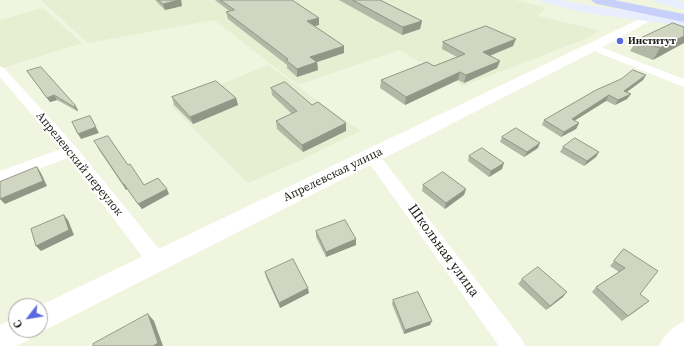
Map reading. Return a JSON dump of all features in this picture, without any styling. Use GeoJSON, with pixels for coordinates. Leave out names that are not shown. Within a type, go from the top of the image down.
{"type":"FeatureCollection","features":[{"type":"Feature","properties":{"kind":"highway"},"geometry":{"type":"LineString","coordinates":[[597,0],[684,18]]}},
{"type":"Feature","properties":{"kind":"highway"},"geometry":{"type":"LineString","coordinates":[[625,0],[684,12]]}},
{"type":"Feature","properties":{"kind":"main road"},"geometry":{"type":"LineString","coordinates":[[546,0],[586,9],[684,22]]}},
{"type":"Feature","properties":{"kind":"main road"},"geometry":{"type":"LineString","coordinates":[[664,1],[684,6]]}},
{"type":"Feature","properties":{"kind":"street"},"geometry":{"type":"LineString","coordinates":[[664,1],[684,1]]}},
{"type":"Feature","properties":{"kind":"street"},"geometry":{"type":"LineString","coordinates":[[586,9],[620,18],[628,24],[626,30]]}},
{"type":"Feature","properties":{"kind":"street","name":"Апрелевская улица"},"geometry":{"type":"LineString","coordinates":[[48,315],[593,47],[646,19],[667,19]]}},
{"type":"Feature","properties":{"kind":"street"},"geometry":{"type":"LineString","coordinates":[[593,47],[684,83]]}},
{"type":"Feature","properties":{"kind":"street","name":"Апрелевский переулок"},"geometry":{"type":"LineString","coordinates":[[0,70],[71,151],[157,261]]}},
{"type":"Feature","properties":{"kind":"street"},"geometry":{"type":"LineString","coordinates":[[0,177],[71,151]]}},
{"type":"Feature","properties":{"kind":"street","name":"Школьная улица"},"geometry":{"type":"LineString","coordinates":[[372,156],[513,346]]}},
{"type":"Feature","properties":{"kind":"street"},"geometry":{"type":"LineString","coordinates":[[670,346],[684,333]]}},
{"type":"Feature","properties":{"kind":"shaded area"},"geometry":{"type":"Polygon","coordinates":[[[41,0],[514,0],[546,7],[538,16],[598,30],[588,38],[463,86],[399,50],[298,85],[214,20],[88,43],[41,0]]]}},
{"type":"Feature","properties":{"kind":"shaded area"},"geometry":{"type":"Polygon","coordinates":[[[43,8],[82,43],[3,68],[0,65],[0,20],[43,8]]]}},
{"type":"Feature","properties":{"kind":"shaded area"},"geometry":{"type":"Polygon","coordinates":[[[268,65],[360,131],[301,160],[248,183],[170,105],[268,65]]]}},
{"type":"Feature","properties":{"kind":"building"},"geometry":{"type":"Polygon","coordinates":[[[159,0],[179,0],[163,4],[159,0]]]}},
{"type":"Feature","properties":{"kind":"building"},"geometry":{"type":"Polygon","coordinates":[[[221,0],[292,0],[319,18],[307,21],[344,46],[310,57],[317,62],[297,69],[286,60],[288,59],[226,12],[234,10],[221,0]]]}},
{"type":"Feature","properties":{"kind":"building"},"geometry":{"type":"Polygon","coordinates":[[[353,0],[380,0],[422,21],[403,27],[353,0]]]}},
{"type":"Feature","properties":{"kind":"building"},"geometry":{"type":"Polygon","coordinates":[[[673,23],[684,27],[684,36],[660,48],[637,40],[673,23]]]}},
{"type":"Feature","properties":{"kind":"building"},"geometry":{"type":"Polygon","coordinates":[[[486,26],[516,39],[483,52],[500,61],[466,75],[460,72],[406,97],[381,80],[427,62],[434,66],[465,54],[443,42],[486,26]]]}},
{"type":"Feature","properties":{"kind":"building"},"geometry":{"type":"Polygon","coordinates":[[[41,67],[75,105],[74,107],[54,95],[47,98],[27,71],[41,67]]]}},
{"type":"Feature","properties":{"kind":"building"},"geometry":{"type":"Polygon","coordinates":[[[633,70],[646,75],[624,91],[631,94],[618,100],[609,95],[572,119],[579,123],[564,132],[544,120],[596,90],[621,79],[633,70]]]}},
{"type":"Feature","properties":{"kind":"building"},"geometry":{"type":"Polygon","coordinates":[[[216,81],[236,98],[190,117],[172,97],[216,81]]]}},
{"type":"Feature","properties":{"kind":"building"},"geometry":{"type":"Polygon","coordinates":[[[285,82],[312,105],[318,102],[346,123],[302,145],[276,121],[297,111],[271,88],[285,82]]]}},
{"type":"Feature","properties":{"kind":"building"},"geometry":{"type":"Polygon","coordinates":[[[90,116],[96,127],[78,134],[72,122],[90,116]]]}},
{"type":"Feature","properties":{"kind":"building"},"geometry":{"type":"Polygon","coordinates":[[[516,128],[540,143],[527,152],[502,137],[516,128]]]}},
{"type":"Feature","properties":{"kind":"building"},"geometry":{"type":"Polygon","coordinates":[[[108,136],[144,185],[158,178],[167,189],[138,204],[94,141],[108,136]]]}},
{"type":"Feature","properties":{"kind":"building"},"geometry":{"type":"Polygon","coordinates":[[[575,138],[599,152],[587,161],[563,147],[575,138]]]}},
{"type":"Feature","properties":{"kind":"building"},"geometry":{"type":"Polygon","coordinates":[[[482,148],[504,163],[491,171],[469,156],[482,148]]]}},
{"type":"Feature","properties":{"kind":"building"},"geometry":{"type":"Polygon","coordinates":[[[37,167],[43,181],[0,199],[0,182],[37,167]]]}},
{"type":"Feature","properties":{"kind":"building"},"geometry":{"type":"Polygon","coordinates":[[[443,172],[466,189],[446,203],[423,185],[443,172]]]}},
{"type":"Feature","properties":{"kind":"building"},"geometry":{"type":"Polygon","coordinates":[[[64,215],[69,230],[36,246],[31,229],[64,215]]]}},
{"type":"Feature","properties":{"kind":"building"},"geometry":{"type":"Polygon","coordinates":[[[345,220],[356,239],[326,252],[316,231],[345,220]]]}},
{"type":"Feature","properties":{"kind":"building"},"geometry":{"type":"Polygon","coordinates":[[[624,249],[658,271],[640,294],[649,301],[628,316],[596,287],[625,268],[614,261],[624,249]]]}},
{"type":"Feature","properties":{"kind":"building"},"geometry":{"type":"Polygon","coordinates":[[[293,259],[308,288],[279,303],[265,272],[293,259]]]}},
{"type":"Feature","properties":{"kind":"building"},"geometry":{"type":"Polygon","coordinates":[[[538,267],[567,292],[550,306],[522,279],[538,267]]]}},
{"type":"Feature","properties":{"kind":"building"},"geometry":{"type":"Polygon","coordinates":[[[418,292],[432,321],[405,330],[393,300],[418,292]]]}},
{"type":"Feature","properties":{"kind":"building"},"geometry":{"type":"Polygon","coordinates":[[[148,314],[158,343],[153,346],[93,346],[93,344],[148,314]]]}},
{"type":"Feature","properties":{"kind":"place","name":"Институт"},"geometry":{"type":"Point","coordinates":[620,41]}}]}
